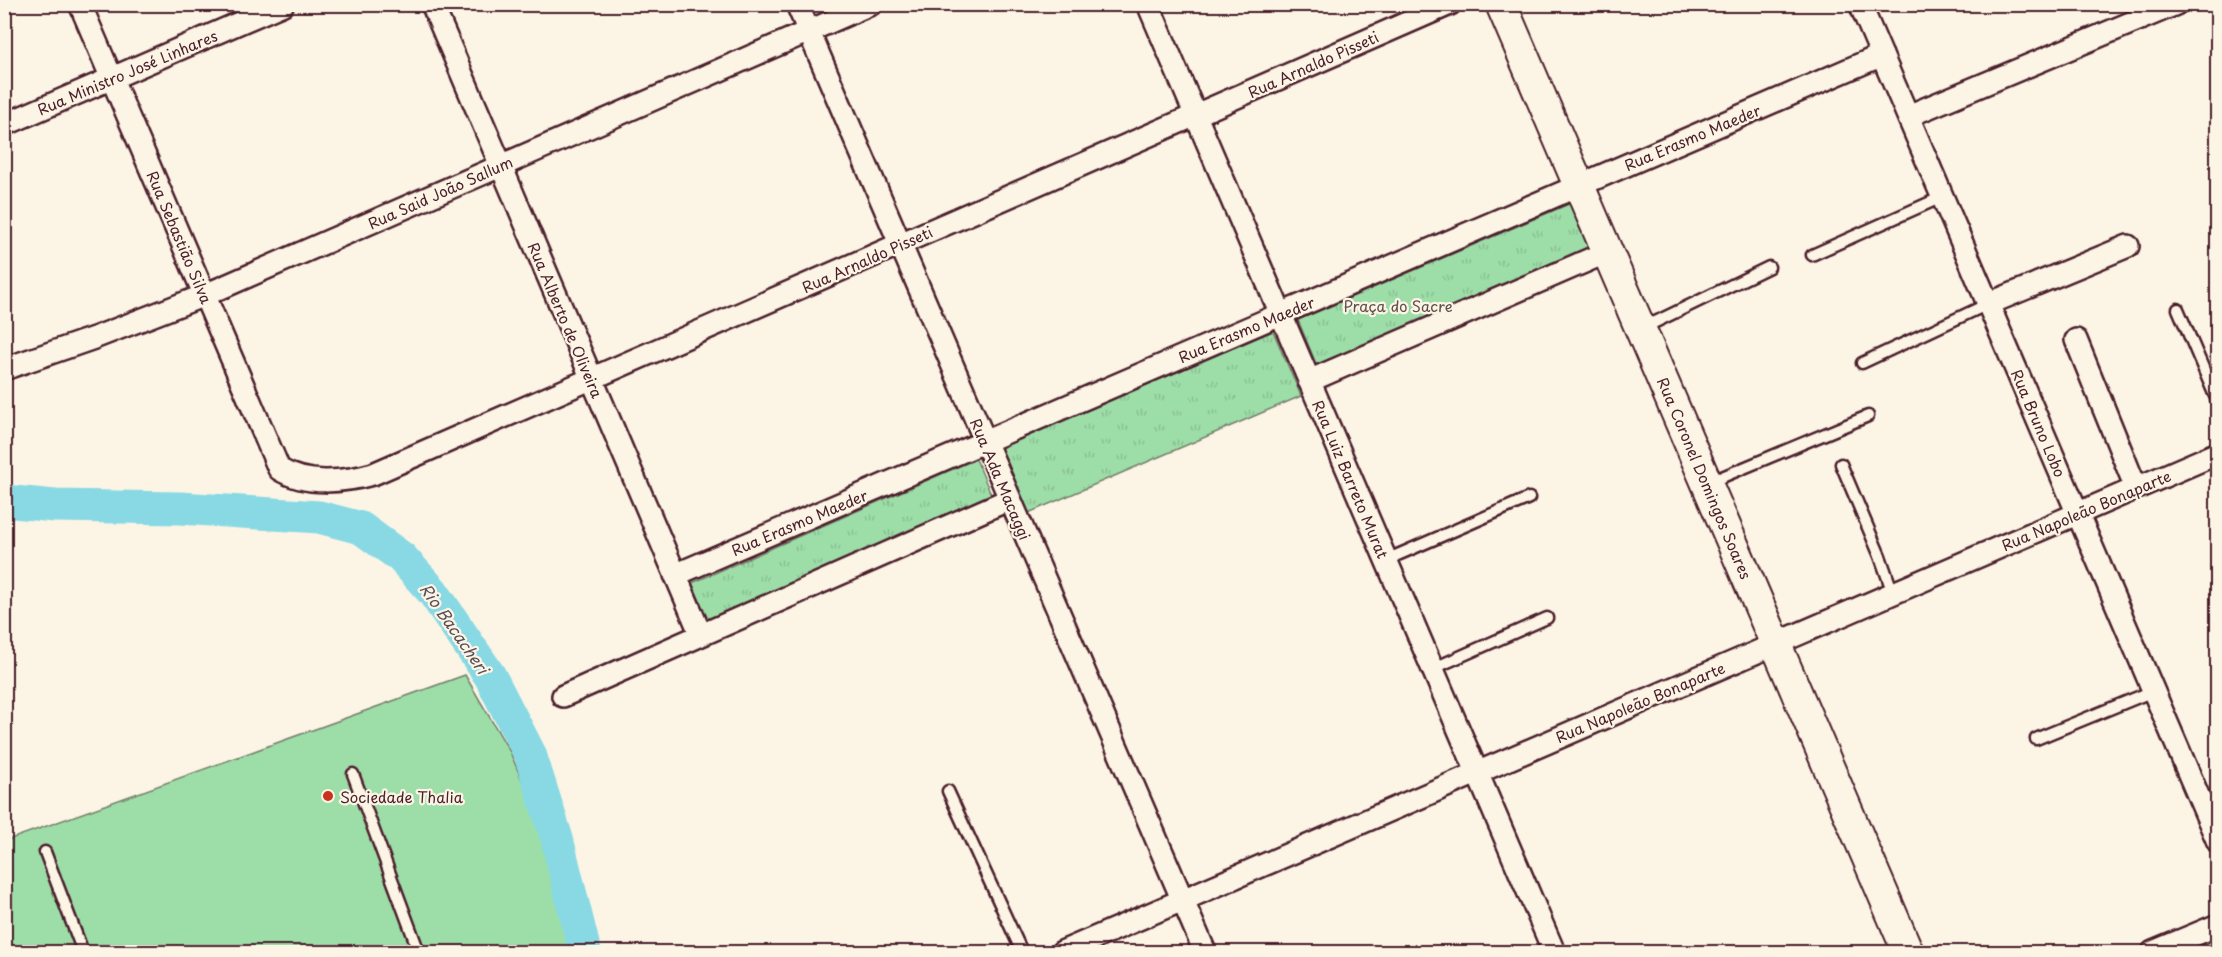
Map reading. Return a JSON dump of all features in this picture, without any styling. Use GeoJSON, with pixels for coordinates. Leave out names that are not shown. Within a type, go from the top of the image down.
{"type":"FeatureCollection","features":[{"type":"Feature","properties":{"kind":"street","name":"Rua Sebastião Silva"},"geometry":{"type":"LineString","coordinates":[[80,4],[279,469]]}},
{"type":"Feature","properties":{"kind":"street","name":"Rua Ministro José Linhares"},"geometry":{"type":"LineString","coordinates":[[4,125],[283,4]]}},
{"type":"Feature","properties":{"kind":"street","name":"Rua Alberto de Oliveira"},"geometry":{"type":"LineString","coordinates":[[432,4],[701,635]]}},
{"type":"Feature","properties":{"kind":"street","name":"Rua Ada Macaggi"},"geometry":{"type":"LineString","coordinates":[[797,4],[1204,952]]}},
{"type":"Feature","properties":{"kind":"street","name":"Rua Said João Sallum"},"geometry":{"type":"LineString","coordinates":[[4,369],[94,338],[205,295],[870,4]]}},
{"type":"Feature","properties":{"kind":"street","name":"Rua Luiz Barreto Murat"},"geometry":{"type":"LineString","coordinates":[[1148,4],[1554,952]]}},
{"type":"Feature","properties":{"kind":"street","name":"Rua Arnaldo Pisseti"},"geometry":{"type":"LineString","coordinates":[[279,469],[290,476],[322,480],[341,480],[373,474],[1450,4]]}},
{"type":"Feature","properties":{"kind":"street","name":"Rua Coronel Domingos Soares"},"geometry":{"type":"LineString","coordinates":[[1501,4],[1908,952]]}},
{"type":"Feature","properties":{"kind":"street","name":"Rua Bruno Lobo"},"geometry":{"type":"LineString","coordinates":[[1860,4],[2217,842]]}},
{"type":"Feature","properties":{"kind":"street"},"geometry":{"type":"LineString","coordinates":[[1908,116],[2176,4]]}},
{"type":"Feature","properties":{"kind":"street","name":"Rua Erasmo Maeder"},"geometry":{"type":"LineString","coordinates":[[675,575],[1882,55]]}},
{"type":"Feature","properties":{"kind":"street"},"geometry":{"type":"LineString","coordinates":[[1988,304],[2128,246]]}},
{"type":"Feature","properties":{"kind":"street"},"geometry":{"type":"LineString","coordinates":[[1309,381],[1607,252]]}},
{"type":"Feature","properties":{"kind":"street"},"geometry":{"type":"LineString","coordinates":[[2076,339],[2136,488]]}},
{"type":"Feature","properties":{"kind":"street","name":"Rua Napoleão Bonaparte"},"geometry":{"type":"LineString","coordinates":[[1062,952],[1087,947],[1182,901],[2217,453]]}},
{"type":"Feature","properties":{"kind":"street"},"geometry":{"type":"LineString","coordinates":[[563,696],[1010,499]]}},
{"type":"Feature","properties":{"kind":"street"},"geometry":{"type":"LineString","coordinates":[[2152,952],[2217,925]]}},
{"type":"Feature","properties":{"kind":"lane"},"geometry":{"type":"LineString","coordinates":[[1812,255],[1942,196]]}},
{"type":"Feature","properties":{"kind":"lane"},"geometry":{"type":"LineString","coordinates":[[1640,329],[1769,267]]}},
{"type":"Feature","properties":{"kind":"lane"},"geometry":{"type":"LineString","coordinates":[[1862,363],[1988,304]]}},
{"type":"Feature","properties":{"kind":"lane"},"geometry":{"type":"LineString","coordinates":[[2178,309],[2217,403]]}},
{"type":"Feature","properties":{"kind":"lane"},"geometry":{"type":"LineString","coordinates":[[1707,483],[1868,416]]}},
{"type":"Feature","properties":{"kind":"lane"},"geometry":{"type":"LineString","coordinates":[[1840,464],[1880,556],[1893,593]]}},
{"type":"Feature","properties":{"kind":"lane"},"geometry":{"type":"LineString","coordinates":[[1386,560],[1529,498]]}},
{"type":"Feature","properties":{"kind":"lane"},"geometry":{"type":"LineString","coordinates":[[1432,669],[1547,618]]}},
{"type":"Feature","properties":{"kind":"lane"},"geometry":{"type":"LineString","coordinates":[[2036,739],[2153,691]]}},
{"type":"Feature","properties":{"kind":"lane"},"geometry":{"type":"LineString","coordinates":[[353,774],[419,952]]}},
{"type":"Feature","properties":{"kind":"lane"},"geometry":{"type":"LineString","coordinates":[[948,790],[1022,952]]}},
{"type":"Feature","properties":{"kind":"lane"},"geometry":{"type":"LineString","coordinates":[[45,852],[83,952]]}},
{"type":"Feature","properties":{"kind":"green space","name":"Praça do Sacre"},"geometry":{"type":"Polygon","coordinates":[[[1576,201],[1596,246],[1317,366],[1298,320],[1576,201]]]}},
{"type":"Feature","properties":{"kind":"green space"},"geometry":{"type":"Polygon","coordinates":[[[1273,331],[1301,396],[1026,514],[998,448],[1273,331]]]}},
{"type":"Feature","properties":{"kind":"green space"},"geometry":{"type":"Polygon","coordinates":[[[976,459],[993,499],[709,622],[692,583],[976,459]]]}},
{"type":"Feature","properties":{"kind":"green space","name":"Sociedade Thalia"},"geometry":{"type":"Polygon","coordinates":[[[465,675],[510,752],[551,849],[571,952],[5,952],[5,841],[465,675]]]}},
{"type":"Feature","properties":{"kind":"waterway","name":"Rio Bacacheri"},"geometry":{"type":"LineString","coordinates":[[4,501],[55,506],[180,508],[319,517],[361,528],[401,557],[433,592],[490,676],[530,754],[557,839],[585,952]]}},
{"type":"Feature","properties":{"kind":"place","name":"Sociedade Thalia"},"geometry":{"type":"Point","coordinates":[328,796]}}]}
